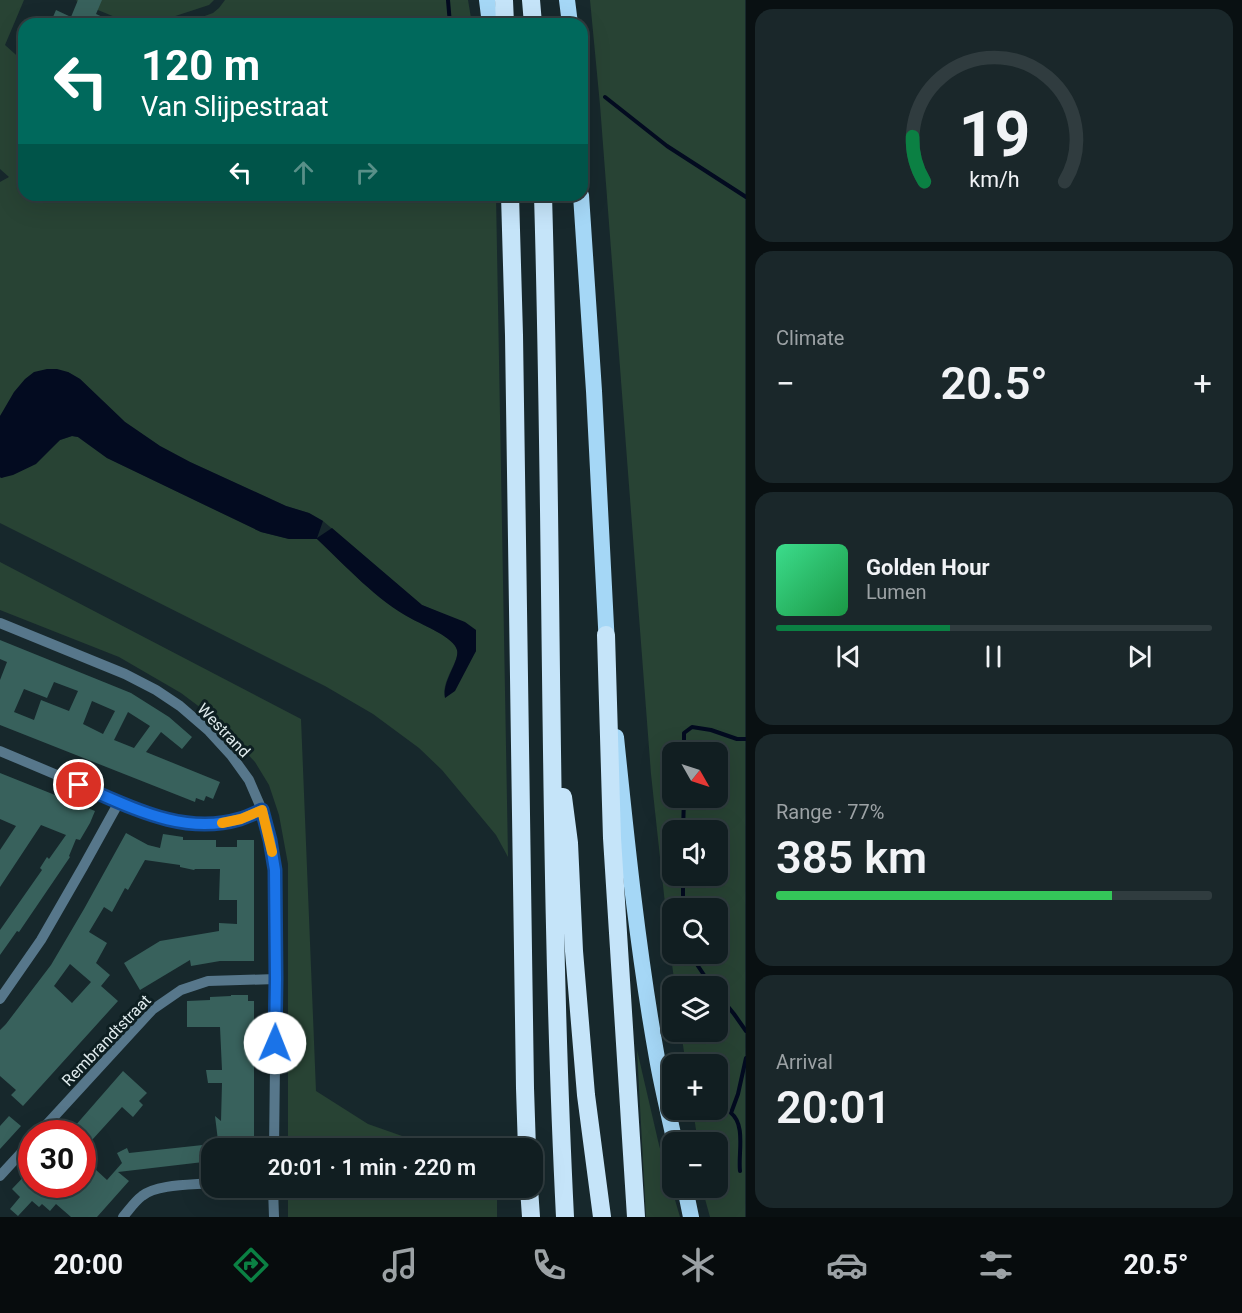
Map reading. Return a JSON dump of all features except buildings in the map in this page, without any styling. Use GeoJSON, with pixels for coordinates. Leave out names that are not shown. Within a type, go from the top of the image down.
{"type":"FeatureCollection","features":[{"type":"Feature","properties":{"kind":"highway"},"geometry":{"type":"LineString","coordinates":[[488,0],[490,18]]}},
{"type":"Feature","properties":{"kind":"highway"},"geometry":{"type":"LineString","coordinates":[[504,0],[505,18]]}},
{"type":"Feature","properties":{"kind":"highway"},"geometry":{"type":"LineString","coordinates":[[531,0],[532,18]]}},
{"type":"Feature","properties":{"kind":"highway"},"geometry":{"type":"LineString","coordinates":[[567,0],[569,18]]}},
{"type":"Feature","properties":{"kind":"highway"},"geometry":{"type":"LineString","coordinates":[[510,201],[527,1138]]}},
{"type":"Feature","properties":{"kind":"highway"},"geometry":{"type":"LineString","coordinates":[[543,201],[555,901],[565,1217]]}},
{"type":"Feature","properties":{"kind":"highway"},"geometry":{"type":"LineString","coordinates":[[581,201],[594,391],[606,635],[612,838],[636,1217]]}},
{"type":"Feature","properties":{"kind":"highway"},"geometry":{"type":"LineString","coordinates":[[606,635],[639,944],[657,1059],[673,1132]]}},
{"type":"Feature","properties":{"kind":"highway"},"geometry":{"type":"LineString","coordinates":[[552,706],[569,843],[574,951],[586,1095],[602,1217]]}},
{"type":"Feature","properties":{"kind":"highway"},"geometry":{"type":"LineString","coordinates":[[530,1198],[531,1217]]}},
{"type":"Feature","properties":{"kind":"highway"},"geometry":{"type":"LineString","coordinates":[[687,1198],[691,1217]]}},
{"type":"Feature","properties":{"kind":"street","name":"Westrand"},"geometry":{"type":"LineString","coordinates":[[0,623],[125,674],[156,690],[180,706],[209,731],[231,755],[249,780],[262,810],[275,870],[274,1138]]}},
{"type":"Feature","properties":{"kind":"street"},"geometry":{"type":"LineString","coordinates":[[0,751],[119,802],[174,822],[217,824],[241,819],[262,810]]}},
{"type":"Feature","properties":{"kind":"street"},"geometry":{"type":"LineString","coordinates":[[0,999],[40,940],[84,867],[119,802]]}},
{"type":"Feature","properties":{"kind":"street","name":"Rembrandtstraat"},"geometry":{"type":"LineString","coordinates":[[51,1120],[152,1010],[181,990],[208,981],[276,979]]}},
{"type":"Feature","properties":{"kind":"street"},"geometry":{"type":"LineString","coordinates":[[0,1176],[18,1156]]}},
{"type":"Feature","properties":{"kind":"street"},"geometry":{"type":"LineString","coordinates":[[123,1217],[142,1196],[154,1190],[201,1184]]}},
{"type":"Feature","properties":{"kind":"street"},"geometry":{"type":"LineString","coordinates":[[273,1198],[274,1217]]}},
{"type":"Feature","properties":{"kind":"green space"},"geometry":{"type":"Polygon","coordinates":[[[0,0],[24,0],[5,45],[18,57],[18,201],[496,201],[508,857],[496,835],[442,770],[419,748],[373,714],[325,686],[0,523],[0,477],[2,478],[60,440],[72,436],[78,437],[107,458],[261,532],[289,539],[317,539],[386,602],[445,636],[455,645],[457,655],[444,691],[445,697],[476,651],[436,611],[422,605],[323,521],[190,462],[160,446],[125,422],[80,379],[68,372],[0,416],[0,182],[9,177],[0,169],[0,0]]]}},
{"type":"Feature","properties":{"kind":"green space"},"geometry":{"type":"Polygon","coordinates":[[[214,0],[209,5],[169,18],[117,18],[76,1],[214,0]]]}},
{"type":"Feature","properties":{"kind":"green space"},"geometry":{"type":"Polygon","coordinates":[[[225,0],[468,0],[471,18],[199,18],[219,8],[225,0]]]}},
{"type":"Feature","properties":{"kind":"green space"},"geometry":{"type":"Polygon","coordinates":[[[590,0],[745,0],[745,1217],[710,1217],[705,1198],[728,1198],[728,1132],[696,1132],[695,1120],[728,1120],[728,1054],[684,1054],[683,1042],[728,1042],[728,976],[674,976],[672,964],[728,964],[728,898],[664,898],[663,886],[728,886],[728,820],[662,820],[662,876],[651,774],[590,0]]]}},
{"type":"Feature","properties":{"kind":"green space"},"geometry":{"type":"Polygon","coordinates":[[[0,562],[301,719],[316,1091],[368,1124],[408,1138],[288,1138],[288,864],[279,815],[269,785],[255,762],[209,714],[181,693],[119,657],[0,610],[0,562]]]}},
{"type":"Feature","properties":{"kind":"green space"},"geometry":{"type":"Polygon","coordinates":[[[637,1050],[662,1155],[662,1198],[674,1198],[680,1217],[646,1217],[637,1050]]]}},
{"type":"Feature","properties":{"kind":"green space"},"geometry":{"type":"Polygon","coordinates":[[[288,1198],[497,1198],[497,1217],[288,1217],[288,1198]]]}},
{"type":"Feature","properties":{"kind":"water"},"geometry":{"type":"Polygon","coordinates":[[[47,369],[68,372],[80,379],[125,422],[160,446],[190,462],[323,521],[317,538],[332,528],[422,605],[465,622],[476,630],[476,651],[455,691],[445,698],[446,685],[457,655],[455,645],[445,636],[386,602],[317,539],[289,539],[261,532],[107,458],[78,437],[72,436],[60,440],[36,464],[1,478],[0,416],[14,392],[25,379],[34,372],[47,369]]]}},
{"type":"Feature","properties":{"kind":"waterway"},"geometry":{"type":"LineString","coordinates":[[448,0],[450,18]]}},
{"type":"Feature","properties":{"kind":"waterway"},"geometry":{"type":"LineString","coordinates":[[605,97],[667,146],[746,197]]}},
{"type":"Feature","properties":{"kind":"waterway"},"geometry":{"type":"LineString","coordinates":[[684,742],[684,733],[692,727],[711,730],[737,739],[746,739]]}},
{"type":"Feature","properties":{"kind":"waterway"},"geometry":{"type":"LineString","coordinates":[[683,820],[684,808]]}},
{"type":"Feature","properties":{"kind":"waterway"},"geometry":{"type":"LineString","coordinates":[[683,886],[683,898]]}},
{"type":"Feature","properties":{"kind":"waterway"},"geometry":{"type":"LineString","coordinates":[[697,964],[705,976]]}},
{"type":"Feature","properties":{"kind":"waterway"},"geometry":{"type":"LineString","coordinates":[[728,1007],[746,1031]]}},
{"type":"Feature","properties":{"kind":"waterway"},"geometry":{"type":"LineString","coordinates":[[740,1171],[740,1132],[736,1118],[731,1113],[746,1058]]}},
{"type":"Feature","properties":{"kind":"slow traffic"},"geometry":{"type":"LineString","coordinates":[[222,823],[241,819],[262,810],[272,852]]}},
{"type":"Feature","properties":{"kind":"route"},"geometry":{"type":"LineString","coordinates":[[79,785],[174,822],[217,824],[241,819],[262,810],[275,870],[275,1043]]}}]}
